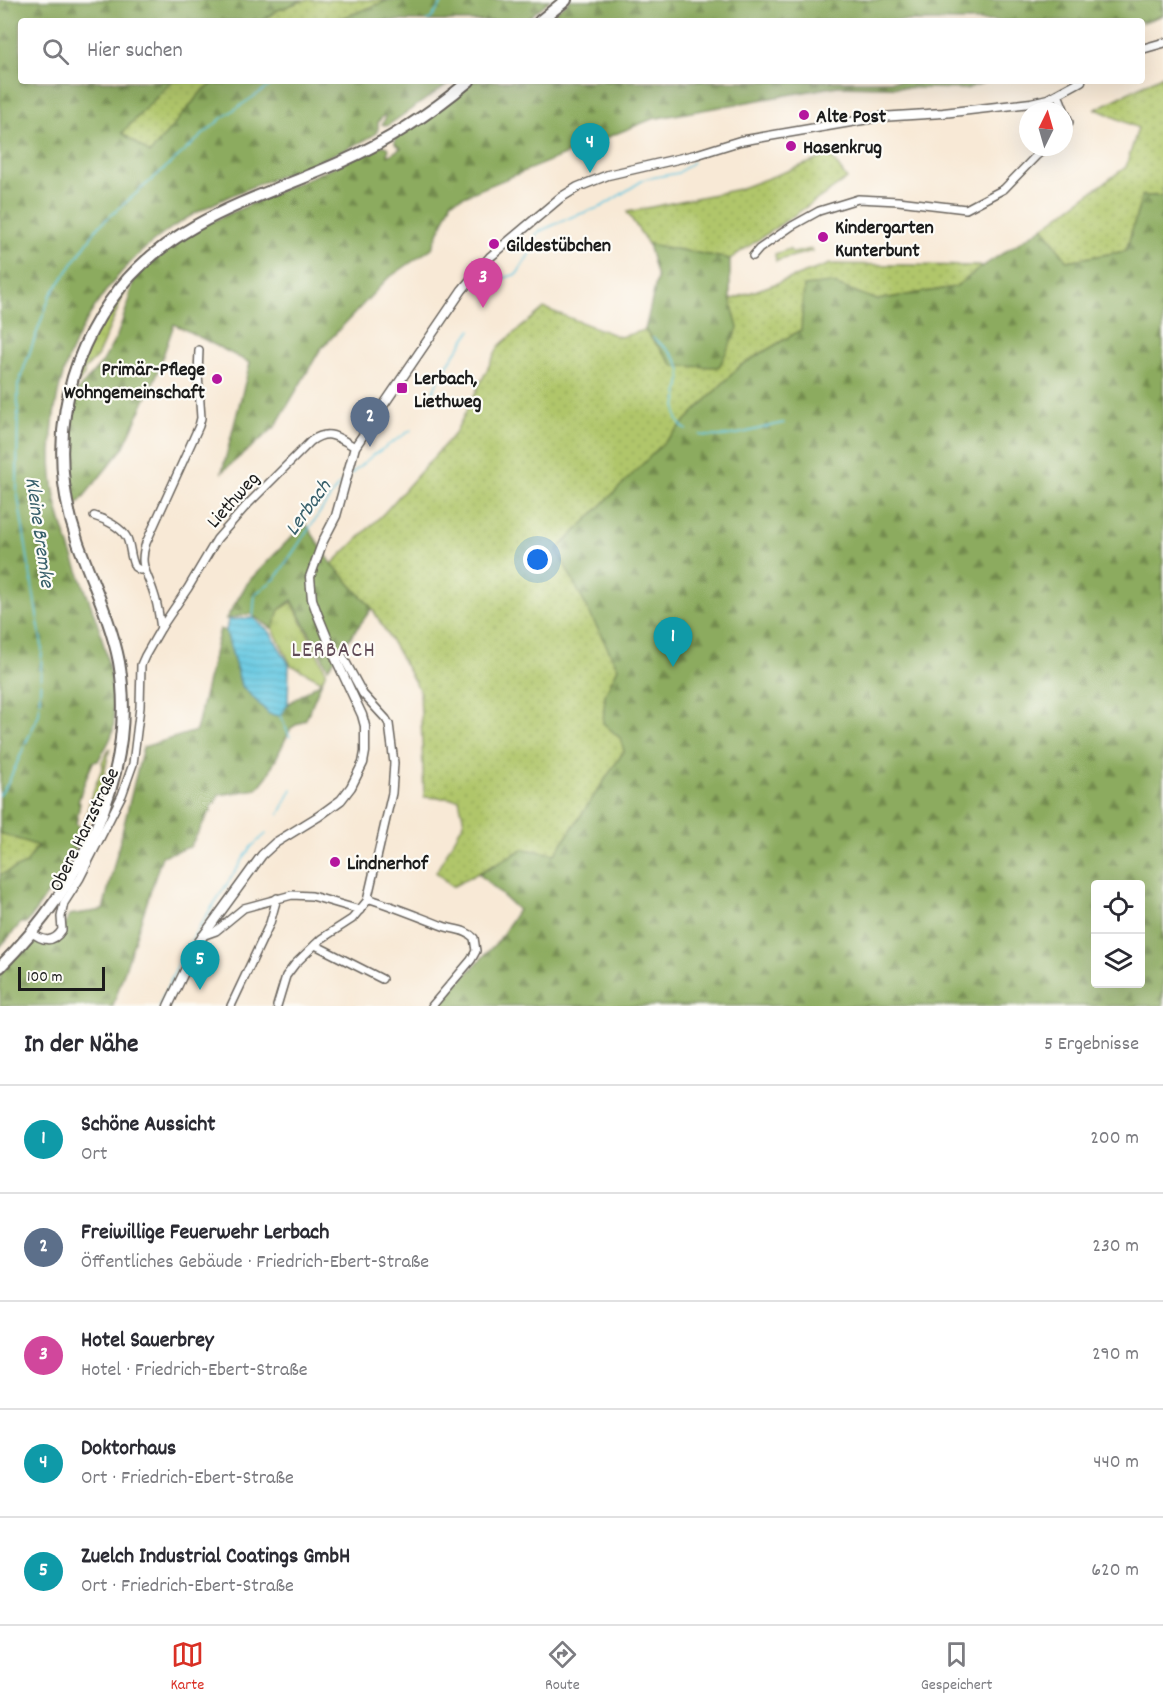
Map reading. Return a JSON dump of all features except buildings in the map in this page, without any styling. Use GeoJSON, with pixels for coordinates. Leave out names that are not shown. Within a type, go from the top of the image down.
{"type":"FeatureCollection","features":[{"type":"Feature","properties":{"kind":"main road"},"geometry":{"type":"LineString","coordinates":[[534,18],[555,0]]}},
{"type":"Feature","properties":{"kind":"main road"},"geometry":{"type":"LineString","coordinates":[[544,18],[566,0]]}},
{"type":"Feature","properties":{"kind":"main road"},"geometry":{"type":"LineString","coordinates":[[0,958],[44,905],[80,847],[100,801],[114,741],[116,690],[109,648],[67,530],[59,495],[55,461],[56,430],[62,392],[74,354],[89,321],[106,295],[133,263],[172,231],[225,202],[363,144],[411,116],[454,84]]}},
{"type":"Feature","properties":{"kind":"main road"},"geometry":{"type":"LineString","coordinates":[[0,967],[31,932],[66,884],[86,850],[96,830],[112,784],[119,755],[122,733],[122,689],[115,647],[108,621],[73,528],[63,477],[62,445],[66,403],[86,341],[105,309],[129,276],[176,237],[228,208],[365,151],[414,122],[465,84]]}},
{"type":"Feature","properties":{"kind":"street"},"geometry":{"type":"LineString","coordinates":[[1145,48],[1163,43]]}},
{"type":"Feature","properties":{"kind":"street"},"geometry":{"type":"LineString","coordinates":[[168,1006],[202,936],[262,855],[275,843],[336,804],[358,776],[365,752],[365,726],[312,599],[310,577],[336,516],[355,447],[462,290],[499,249],[560,198],[578,187],[616,172],[695,155],[740,141],[880,117],[943,113],[1041,101],[1076,84]]}},
{"type":"Feature","properties":{"kind":"street"},"geometry":{"type":"LineString","coordinates":[[1058,94],[1061,102]]}},
{"type":"Feature","properties":{"kind":"street"},"geometry":{"type":"LineString","coordinates":[[753,256],[759,249],[792,226],[819,211],[858,199],[966,209],[1004,189],[1036,156]]}},
{"type":"Feature","properties":{"kind":"street"},"geometry":{"type":"LineString","coordinates":[[161,628],[156,600],[142,555],[199,426],[201,418],[199,350]]}},
{"type":"Feature","properties":{"kind":"street","name":"Liethweg"},"geometry":{"type":"LineString","coordinates":[[161,628],[217,539],[246,506],[311,441],[326,435],[338,436],[355,447]]}},
{"type":"Feature","properties":{"kind":"street"},"geometry":{"type":"LineString","coordinates":[[94,516],[115,526],[123,533],[135,567],[140,570],[145,569]]}},
{"type":"Feature","properties":{"kind":"street","name":"Obere Harzstraße"},"geometry":{"type":"LineString","coordinates":[[31,932],[39,938],[50,940],[62,930],[61,918],[64,903],[80,878],[122,795],[133,764],[140,707],[141,665],[161,628]]}},
{"type":"Feature","properties":{"kind":"street"},"geometry":{"type":"LineString","coordinates":[[277,1006],[288,974],[298,961],[315,945],[350,921],[368,898],[394,779],[393,748],[388,721],[363,694],[343,657],[335,657]]}},
{"type":"Feature","properties":{"kind":"street"},"geometry":{"type":"LineString","coordinates":[[202,936],[216,931],[242,909],[292,895],[309,896],[360,910]]}},
{"type":"Feature","properties":{"kind":"street"},"geometry":{"type":"LineString","coordinates":[[231,1006],[270,923],[277,898]]}},
{"type":"Feature","properties":{"kind":"street"},"geometry":{"type":"LineString","coordinates":[[370,899],[445,927],[467,932],[474,938],[476,947],[471,960],[432,1006]]}},
{"type":"Feature","properties":{"kind":"street"},"geometry":{"type":"LineString","coordinates":[[315,945],[382,979]]}},
{"type":"Feature","properties":{"kind":"green space"},"geometry":{"type":"Polygon","coordinates":[[[0,0],[304,0],[278,10],[266,18],[18,18],[18,84],[169,84],[122,133],[150,153],[203,90],[213,84],[448,84],[387,126],[382,124],[386,117],[384,115],[378,122],[376,133],[362,142],[221,200],[170,229],[142,251],[118,276],[107,289],[79,334],[64,372],[54,414],[52,477],[62,524],[106,652],[111,678],[113,730],[98,761],[93,762],[82,789],[78,803],[80,803],[76,824],[78,826],[76,849],[27,923],[21,923],[0,947],[0,875],[26,864],[38,846],[0,833],[0,0]]]}},
{"type":"Feature","properties":{"kind":"green space"},"geometry":{"type":"Polygon","coordinates":[[[304,0],[389,0],[343,18],[266,18],[278,10],[304,0]]]}},
{"type":"Feature","properties":{"kind":"green space"},"geometry":{"type":"Polygon","coordinates":[[[389,0],[550,0],[529,18],[343,18],[389,0]]]}},
{"type":"Feature","properties":{"kind":"green space"},"geometry":{"type":"Polygon","coordinates":[[[570,0],[1163,0],[1163,15],[1145,22],[1145,18],[549,18],[570,0]]]}},
{"type":"Feature","properties":{"kind":"green space"},"geometry":{"type":"Polygon","coordinates":[[[1163,75],[1163,196],[1142,196],[1126,251],[1067,261],[1043,227],[1126,167],[1138,128],[1096,109],[1163,75]]]}},
{"type":"Feature","properties":{"kind":"green space"},"geometry":{"type":"Polygon","coordinates":[[[169,84],[213,84],[203,90],[150,154],[122,133],[169,84]]]}},
{"type":"Feature","properties":{"kind":"green space"},"geometry":{"type":"Polygon","coordinates":[[[469,84],[980,84],[966,89],[838,86],[652,119],[452,201],[432,248],[387,279],[320,350],[275,427],[222,472],[250,363],[174,324],[155,379],[123,448],[72,511],[68,494],[66,432],[75,393],[102,363],[117,336],[136,275],[191,231],[382,145],[388,147],[388,156],[401,148],[395,144],[395,138],[469,84]]]}},
{"type":"Feature","properties":{"kind":"green space"},"geometry":{"type":"Polygon","coordinates":[[[830,155],[847,179],[730,259],[648,244],[627,212],[739,189],[830,155]]]}},
{"type":"Feature","properties":{"kind":"green space"},"geometry":{"type":"Polygon","coordinates":[[[1142,196],[1163,196],[1163,1006],[436,1006],[499,940],[518,910],[479,874],[523,849],[555,854],[624,751],[621,739],[603,723],[605,695],[618,668],[557,550],[741,365],[801,330],[804,286],[831,283],[877,300],[955,287],[1043,227],[1067,261],[1126,251],[1142,196]]]}},
{"type":"Feature","properties":{"kind":"green space"},"geometry":{"type":"Polygon","coordinates":[[[648,244],[730,259],[730,298],[738,328],[719,367],[674,366],[645,330],[657,278],[648,244]]]}},
{"type":"Feature","properties":{"kind":"green space"},"geometry":{"type":"Polygon","coordinates":[[[789,249],[793,253],[811,249],[812,251],[776,261],[775,254],[789,249]]]}},
{"type":"Feature","properties":{"kind":"green space"},"geometry":{"type":"Polygon","coordinates":[[[830,264],[983,266],[955,287],[877,300],[831,283],[801,330],[741,365],[558,550],[618,668],[605,695],[625,751],[555,854],[523,849],[452,887],[436,872],[464,822],[459,799],[424,797],[420,691],[372,608],[332,564],[384,513],[455,433],[499,346],[544,308],[620,337],[645,330],[674,366],[730,300],[830,264]]]}},
{"type":"Feature","properties":{"kind":"green space"},"geometry":{"type":"Polygon","coordinates":[[[127,287],[97,357],[84,370],[84,375],[75,386],[83,357],[98,326],[127,287]]]}},
{"type":"Feature","properties":{"kind":"green space"},"geometry":{"type":"Polygon","coordinates":[[[305,523],[332,564],[372,608],[328,668],[292,600],[279,610],[273,629],[250,614],[226,619],[248,582],[305,523]]]}},
{"type":"Feature","properties":{"kind":"green space"},"geometry":{"type":"Polygon","coordinates":[[[292,602],[326,671],[322,681],[291,665],[273,629],[279,610],[292,602]]]}},
{"type":"Feature","properties":{"kind":"green space"},"geometry":{"type":"Polygon","coordinates":[[[220,629],[226,631],[241,685],[280,716],[288,704],[322,681],[306,719],[291,728],[268,775],[257,789],[219,795],[190,847],[162,856],[113,1006],[0,1006],[0,972],[32,938],[46,943],[51,942],[61,933],[69,915],[103,910],[143,747],[196,731],[220,629]]]}},
{"type":"Feature","properties":{"kind":"green space"},"geometry":{"type":"Polygon","coordinates":[[[110,748],[100,792],[81,837],[91,797],[103,766],[102,762],[110,748]]]}},
{"type":"Feature","properties":{"kind":"green space"},"geometry":{"type":"Polygon","coordinates":[[[0,833],[38,845],[26,864],[0,875],[0,833]]]}},
{"type":"Feature","properties":{"kind":"water"},"geometry":{"type":"Polygon","coordinates":[[[253,618],[270,632],[289,664],[288,704],[280,716],[269,714],[241,685],[226,631],[228,620],[253,618]]]}},
{"type":"Feature","properties":{"kind":"waterway","name":"Kleine Bremke"},"geometry":{"type":"LineString","coordinates":[[432,18],[444,0]]}},
{"type":"Feature","properties":{"kind":"waterway","name":"Kleine Bremke"},"geometry":{"type":"LineString","coordinates":[[0,795],[8,783],[39,714],[42,646],[17,491],[18,385],[50,296],[99,226],[222,118],[273,84]]}},
{"type":"Feature","properties":{"kind":"waterway","name":"Lerbach"},"geometry":{"type":"LineString","coordinates":[[501,279],[517,274],[535,245],[536,234],[540,231],[601,207],[645,179],[678,173],[693,162]]}},
{"type":"Feature","properties":{"kind":"waterway","name":"Lerbach"},"geometry":{"type":"LineString","coordinates":[[428,402],[442,373],[471,330]]}},
{"type":"Feature","properties":{"kind":"waterway"},"geometry":{"type":"LineString","coordinates":[[653,338],[670,353],[680,367],[681,379],[676,411],[677,419],[687,430]]}},
{"type":"Feature","properties":{"kind":"waterway"},"geometry":{"type":"LineString","coordinates":[[700,435],[733,435],[784,423]]}},
{"type":"Feature","properties":{"kind":"waterway","name":"Lerbach"},"geometry":{"type":"LineString","coordinates":[[351,474],[372,456],[411,430]]}},
{"type":"Feature","properties":{"kind":"waterway","name":"Lerbach"},"geometry":{"type":"LineString","coordinates":[[253,618],[255,594],[275,579],[341,483]]}},
{"type":"Feature","properties":{"kind":"waterway","name":"Lerbach"},"geometry":{"type":"LineString","coordinates":[[280,716],[290,737]]}},
{"type":"Feature","properties":{"kind":"waterway","name":"Lerbach"},"geometry":{"type":"LineString","coordinates":[[279,815],[292,789]]}},
{"type":"Feature","properties":{"kind":"waterway","name":"Lerbach"},"geometry":{"type":"LineString","coordinates":[[159,1006],[180,960],[199,927],[251,847],[266,834]]}},
{"type":"Feature","properties":{"kind":"place","name":"Alte Post"},"geometry":{"type":"Point","coordinates":[804,115]}},
{"type":"Feature","properties":{"kind":"place","name":"Hasenkrug"},"geometry":{"type":"Point","coordinates":[791,146]}},
{"type":"Feature","properties":{"kind":"place","name":"Doktorhaus"},"geometry":{"type":"Point","coordinates":[590,173]}},
{"type":"Feature","properties":{"kind":"place","name":"Kindergarten Kunterbunt"},"geometry":{"type":"Point","coordinates":[823,237]}},
{"type":"Feature","properties":{"kind":"place","name":"Gildestübchen"},"geometry":{"type":"Point","coordinates":[494,244]}},
{"type":"Feature","properties":{"kind":"place","name":"Hotel Sauerbrey"},"geometry":{"type":"Point","coordinates":[483,308]}},
{"type":"Feature","properties":{"kind":"place","name":"Primär-Pflege Wohngemeinschaft"},"geometry":{"type":"Point","coordinates":[217,379]}},
{"type":"Feature","properties":{"kind":"place","name":"Lerbach, Liethweg"},"geometry":{"type":"Point","coordinates":[402,388]}},
{"type":"Feature","properties":{"kind":"place","name":"Freiwillige Feuerwehr Lerbach"},"geometry":{"type":"Point","coordinates":[370,447]}},
{"type":"Feature","properties":{"kind":"place","name":"Schöne Aussicht"},"geometry":{"type":"Point","coordinates":[673,667]}},
{"type":"Feature","properties":{"kind":"place","name":"Lindnerhof"},"geometry":{"type":"Point","coordinates":[335,862]}},
{"type":"Feature","properties":{"kind":"place","name":"Zuelch Industrial Coatings GmbH"},"geometry":{"type":"Point","coordinates":[200,990]}},
{"type":"Feature","properties":{"kind":"district","name":"LERBACH"},"geometry":{"type":"Point","coordinates":[334,648]}}]}
